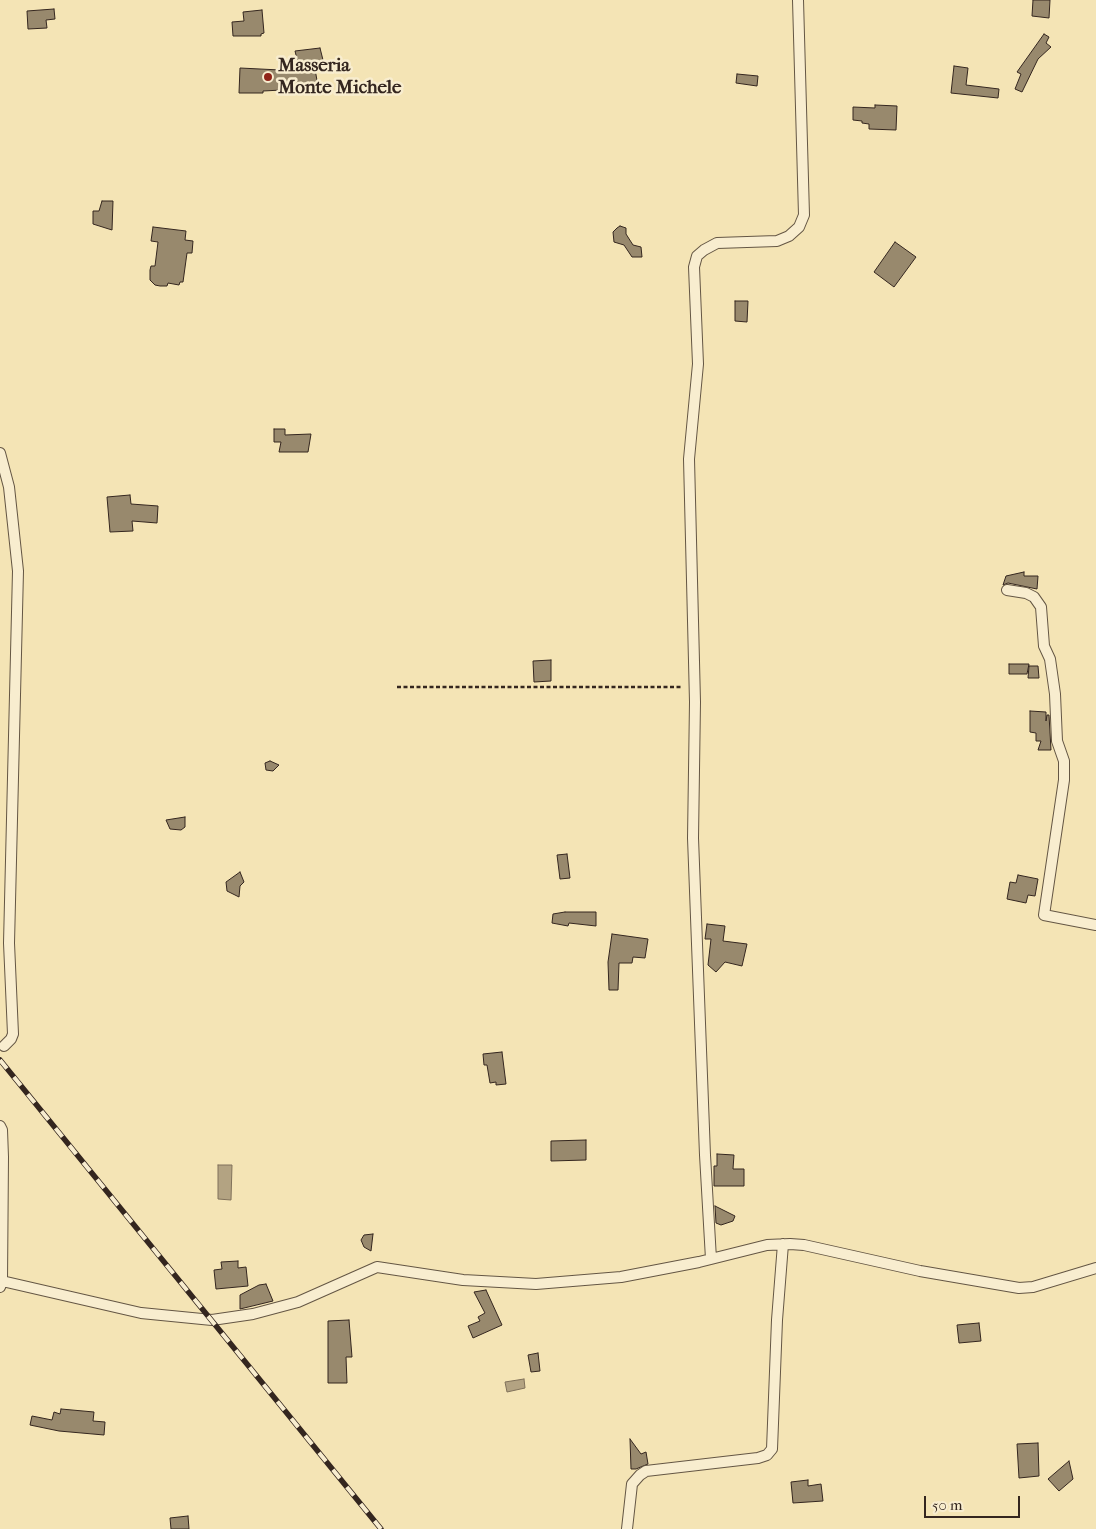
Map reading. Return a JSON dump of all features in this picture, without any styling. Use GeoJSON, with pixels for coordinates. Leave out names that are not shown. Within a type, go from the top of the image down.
{"type":"FeatureCollection","features":[{"type":"Feature","properties":{"kind":"street"},"geometry":{"type":"LineString","coordinates":[[711,1258],[704,1155],[693,838],[695,687],[689,460],[698,364],[694,267],[697,256],[717,243],[777,241],[790,236],[799,227],[804,215],[798,0]]}},
{"type":"Feature","properties":{"kind":"street"},"geometry":{"type":"LineString","coordinates":[[0,453],[9,486],[18,571],[10,943],[13,1034],[4,1046]]}},
{"type":"Feature","properties":{"kind":"street"},"geometry":{"type":"LineString","coordinates":[[1006,590],[1026,593],[1034,597],[1041,606],[1044,646],[1050,659],[1055,694],[1057,741],[1064,761],[1064,780],[1044,915],[1096,925]]}},
{"type":"Feature","properties":{"kind":"street"},"geometry":{"type":"LineString","coordinates":[[0,1126],[2,1130],[3,1156],[1,1284],[141,1313],[212,1320],[253,1314],[298,1302],[377,1267],[462,1280],[536,1284],[621,1277],[766,1245],[783,1244],[804,1245],[920,1271],[1019,1288],[1042,1284],[1096,1268]]}},
{"type":"Feature","properties":{"kind":"street"},"geometry":{"type":"LineString","coordinates":[[627,1529],[632,1484],[646,1471],[758,1458],[767,1455],[772,1448],[777,1320],[783,1244]]}},
{"type":"Feature","properties":{"kind":"path"},"geometry":{"type":"LineString","coordinates":[[397,687],[695,687]]}},
{"type":"Feature","properties":{"kind":"shaded area"},"geometry":{"type":"Polygon","coordinates":[[[218,1165],[232,1165],[231,1200],[218,1199],[218,1165]]]}},
{"type":"Feature","properties":{"kind":"shaded area"},"geometry":{"type":"Polygon","coordinates":[[[524,1379],[525,1388],[507,1392],[505,1382],[524,1379]]]}},
{"type":"Feature","properties":{"kind":"building"},"geometry":{"type":"Polygon","coordinates":[[[1033,0],[1050,0],[1049,18],[1032,16],[1033,0]]]}},
{"type":"Feature","properties":{"kind":"building"},"geometry":{"type":"Polygon","coordinates":[[[54,9],[55,19],[46,20],[47,28],[28,29],[27,11],[54,9]]]}},
{"type":"Feature","properties":{"kind":"building"},"geometry":{"type":"Polygon","coordinates":[[[262,10],[264,33],[261,36],[233,36],[232,22],[244,21],[243,12],[262,10]]]}},
{"type":"Feature","properties":{"kind":"building"},"geometry":{"type":"Polygon","coordinates":[[[1044,34],[1049,37],[1046,43],[1051,47],[1038,59],[1022,92],[1015,89],[1021,74],[1017,72],[1044,34]]]}},
{"type":"Feature","properties":{"kind":"building"},"geometry":{"type":"Polygon","coordinates":[[[320,48],[323,60],[320,61],[321,68],[315,69],[319,92],[282,90],[263,91],[263,93],[239,93],[240,68],[280,70],[280,62],[298,63],[295,51],[320,48]]]}},
{"type":"Feature","properties":{"kind":"building"},"geometry":{"type":"Polygon","coordinates":[[[954,66],[968,68],[966,85],[999,89],[998,98],[951,93],[954,66]]]}},
{"type":"Feature","properties":{"kind":"building"},"geometry":{"type":"Polygon","coordinates":[[[737,74],[758,76],[757,86],[736,83],[737,74]]]}},
{"type":"Feature","properties":{"kind":"building"},"geometry":{"type":"Polygon","coordinates":[[[875,105],[897,106],[896,130],[869,129],[869,124],[853,120],[853,107],[875,108],[875,105]]]}},
{"type":"Feature","properties":{"kind":"building"},"geometry":{"type":"Polygon","coordinates":[[[102,201],[113,201],[112,230],[93,224],[93,211],[99,211],[102,201]]]}},
{"type":"Feature","properties":{"kind":"building"},"geometry":{"type":"Polygon","coordinates":[[[620,226],[626,228],[626,234],[633,245],[641,247],[642,257],[632,257],[624,245],[614,242],[613,232],[620,226]]]}},
{"type":"Feature","properties":{"kind":"building"},"geometry":{"type":"Polygon","coordinates":[[[153,227],[186,231],[185,240],[193,241],[192,253],[187,253],[183,282],[180,282],[179,285],[168,283],[167,286],[160,286],[155,285],[150,280],[150,270],[151,266],[155,266],[158,242],[151,241],[153,227]]]}},
{"type":"Feature","properties":{"kind":"building"},"geometry":{"type":"Polygon","coordinates":[[[895,242],[916,257],[894,287],[874,272],[895,242]]]}},
{"type":"Feature","properties":{"kind":"building"},"geometry":{"type":"Polygon","coordinates":[[[735,301],[748,301],[747,322],[735,321],[735,301]]]}},
{"type":"Feature","properties":{"kind":"building"},"geometry":{"type":"Polygon","coordinates":[[[274,429],[285,429],[285,435],[311,434],[308,452],[279,452],[281,442],[274,442],[274,429]]]}},
{"type":"Feature","properties":{"kind":"building"},"geometry":{"type":"Polygon","coordinates":[[[130,495],[131,504],[158,506],[157,523],[132,521],[133,531],[110,532],[107,497],[130,495]]]}},
{"type":"Feature","properties":{"kind":"building"},"geometry":{"type":"Polygon","coordinates":[[[1024,572],[1024,576],[1038,576],[1037,589],[1008,583],[1003,585],[1006,576],[1024,572]]]}},
{"type":"Feature","properties":{"kind":"building"},"geometry":{"type":"Polygon","coordinates":[[[551,660],[551,681],[534,682],[533,661],[551,660]]]}},
{"type":"Feature","properties":{"kind":"building"},"geometry":{"type":"Polygon","coordinates":[[[1009,664],[1029,664],[1027,674],[1009,674],[1009,664]]]}},
{"type":"Feature","properties":{"kind":"building"},"geometry":{"type":"Polygon","coordinates":[[[1029,666],[1038,666],[1039,678],[1028,678],[1029,666]]]}},
{"type":"Feature","properties":{"kind":"building"},"geometry":{"type":"Polygon","coordinates":[[[1030,711],[1046,712],[1046,721],[1047,715],[1049,715],[1051,750],[1038,750],[1041,741],[1036,741],[1036,733],[1030,732],[1030,711]]]}},
{"type":"Feature","properties":{"kind":"building"},"geometry":{"type":"Polygon","coordinates":[[[270,761],[279,765],[273,771],[266,770],[265,763],[270,761]]]}},
{"type":"Feature","properties":{"kind":"building"},"geometry":{"type":"Polygon","coordinates":[[[185,817],[185,827],[181,830],[170,829],[166,820],[185,817]]]}},
{"type":"Feature","properties":{"kind":"building"},"geometry":{"type":"Polygon","coordinates":[[[567,854],[570,878],[560,879],[557,855],[567,854]]]}},
{"type":"Feature","properties":{"kind":"building"},"geometry":{"type":"Polygon","coordinates":[[[240,872],[244,882],[240,886],[239,897],[227,891],[226,882],[240,872]]]}},
{"type":"Feature","properties":{"kind":"building"},"geometry":{"type":"Polygon","coordinates":[[[1018,875],[1038,879],[1035,896],[1028,895],[1026,903],[1007,899],[1010,882],[1016,883],[1018,875]]]}},
{"type":"Feature","properties":{"kind":"building"},"geometry":{"type":"Polygon","coordinates":[[[596,912],[596,926],[569,923],[568,926],[552,923],[553,914],[596,912]]]}},
{"type":"Feature","properties":{"kind":"building"},"geometry":{"type":"Polygon","coordinates":[[[707,924],[725,926],[723,941],[747,944],[742,966],[725,962],[716,972],[708,965],[711,939],[705,939],[707,924]]]}},
{"type":"Feature","properties":{"kind":"building"},"geometry":{"type":"Polygon","coordinates":[[[612,934],[648,939],[645,958],[633,957],[632,963],[619,963],[618,990],[609,990],[608,962],[612,934]]]}},
{"type":"Feature","properties":{"kind":"building"},"geometry":{"type":"Polygon","coordinates":[[[502,1052],[506,1084],[496,1085],[496,1082],[490,1083],[487,1065],[484,1065],[483,1054],[502,1052]]]}},
{"type":"Feature","properties":{"kind":"building"},"geometry":{"type":"Polygon","coordinates":[[[586,1140],[586,1160],[551,1161],[551,1141],[586,1140]]]}},
{"type":"Feature","properties":{"kind":"building"},"geometry":{"type":"Polygon","coordinates":[[[717,1154],[734,1155],[733,1169],[744,1169],[744,1186],[714,1186],[714,1166],[717,1166],[717,1154]]]}},
{"type":"Feature","properties":{"kind":"building"},"geometry":{"type":"Polygon","coordinates":[[[715,1206],[735,1216],[733,1221],[721,1225],[716,1223],[715,1206]]]}},
{"type":"Feature","properties":{"kind":"building"},"geometry":{"type":"Polygon","coordinates":[[[373,1234],[371,1251],[364,1247],[361,1240],[364,1235],[373,1234]]]}},
{"type":"Feature","properties":{"kind":"building"},"geometry":{"type":"Polygon","coordinates":[[[238,1261],[238,1268],[246,1267],[248,1286],[216,1289],[214,1270],[222,1269],[221,1262],[238,1261]]]}},
{"type":"Feature","properties":{"kind":"building"},"geometry":{"type":"Polygon","coordinates":[[[266,1284],[273,1301],[240,1309],[240,1295],[259,1285],[266,1284]]]}},
{"type":"Feature","properties":{"kind":"building"},"geometry":{"type":"Polygon","coordinates":[[[486,1290],[502,1325],[473,1338],[468,1326],[480,1321],[478,1317],[485,1313],[474,1292],[486,1290]]]}},
{"type":"Feature","properties":{"kind":"building"},"geometry":{"type":"Polygon","coordinates":[[[349,1320],[352,1357],[346,1357],[347,1383],[328,1383],[328,1321],[349,1320]]]}},
{"type":"Feature","properties":{"kind":"building"},"geometry":{"type":"Polygon","coordinates":[[[979,1323],[981,1341],[959,1343],[957,1325],[979,1323]]]}},
{"type":"Feature","properties":{"kind":"building"},"geometry":{"type":"Polygon","coordinates":[[[538,1353],[540,1371],[531,1372],[528,1355],[538,1353]]]}},
{"type":"Feature","properties":{"kind":"building"},"geometry":{"type":"Polygon","coordinates":[[[61,1409],[94,1412],[93,1421],[105,1422],[104,1435],[59,1431],[30,1425],[32,1416],[52,1420],[54,1412],[60,1414],[61,1409]]]}},
{"type":"Feature","properties":{"kind":"building"},"geometry":{"type":"Polygon","coordinates":[[[630,1439],[641,1454],[646,1452],[648,1464],[631,1469],[630,1439]]]}},
{"type":"Feature","properties":{"kind":"building"},"geometry":{"type":"Polygon","coordinates":[[[1038,1443],[1039,1476],[1019,1478],[1017,1444],[1038,1443]]]}},
{"type":"Feature","properties":{"kind":"building"},"geometry":{"type":"Polygon","coordinates":[[[1069,1461],[1073,1479],[1059,1491],[1048,1479],[1069,1461]]]}},
{"type":"Feature","properties":{"kind":"building"},"geometry":{"type":"Polygon","coordinates":[[[808,1480],[808,1486],[821,1484],[823,1501],[793,1503],[791,1482],[808,1480]]]}},
{"type":"Feature","properties":{"kind":"building"},"geometry":{"type":"Polygon","coordinates":[[[188,1516],[189,1529],[171,1529],[170,1518],[188,1516]]]}},
{"type":"Feature","properties":{"kind":"railway"},"geometry":{"type":"LineString","coordinates":[[0,1060],[381,1529]]}},
{"type":"Feature","properties":{"kind":"place","name":"Masseria Monte Michele"},"geometry":{"type":"Point","coordinates":[268,77]}}]}
